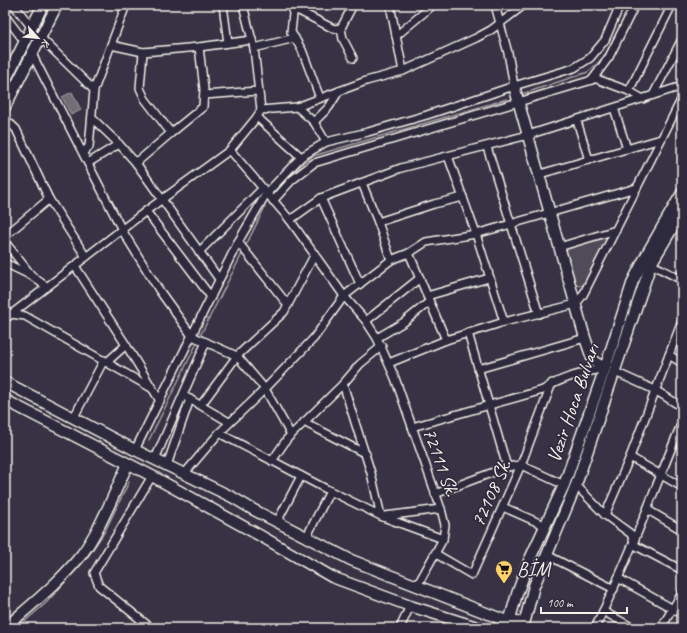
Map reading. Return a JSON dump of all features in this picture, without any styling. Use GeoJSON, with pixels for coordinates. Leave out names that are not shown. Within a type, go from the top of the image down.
{"type":"FeatureCollection","features":[{"type":"Feature","properties":{"kind":"main road"},"geometry":{"type":"LineString","coordinates":[[5,81],[43,5]]}},
{"type":"Feature","properties":{"kind":"main road"},"geometry":{"type":"LineString","coordinates":[[5,107],[58,5]]}},
{"type":"Feature","properties":{"kind":"main road"},"geometry":{"type":"LineString","coordinates":[[514,86],[585,338],[593,360],[605,368]]}},
{"type":"Feature","properties":{"kind":"main road","name":"Vezir Hoca Bulvarı"},"geometry":{"type":"LineString","coordinates":[[507,625],[527,568],[564,485],[605,368],[633,281],[682,193]]}},
{"type":"Feature","properties":{"kind":"main road","name":"Vezir Hoca Bulvarı"},"geometry":{"type":"LineString","coordinates":[[523,627],[534,586],[576,485],[615,372],[641,290],[651,264],[682,212]]}},
{"type":"Feature","properties":{"kind":"main road"},"geometry":{"type":"LineString","coordinates":[[5,382],[136,450],[185,473],[306,538],[351,560],[417,586],[507,625],[518,621],[523,627]]}},
{"type":"Feature","properties":{"kind":"main road"},"geometry":{"type":"LineString","coordinates":[[5,400],[152,476],[332,576],[410,606],[480,628]]}},
{"type":"Feature","properties":{"kind":"main road"},"geometry":{"type":"LineString","coordinates":[[5,628],[56,583],[82,553],[97,528],[128,464]]}},
{"type":"Feature","properties":{"kind":"street"},"geometry":{"type":"LineString","coordinates":[[14,5],[32,28]]}},
{"type":"Feature","properties":{"kind":"street"},"geometry":{"type":"LineString","coordinates":[[83,152],[89,147],[94,90],[126,5]]}},
{"type":"Feature","properties":{"kind":"street"},"geometry":{"type":"LineString","coordinates":[[223,5],[228,43]]}},
{"type":"Feature","properties":{"kind":"street"},"geometry":{"type":"LineString","coordinates":[[7,315],[47,287],[146,211],[230,150],[257,117],[261,110],[254,48],[243,5]]}},
{"type":"Feature","properties":{"kind":"street"},"geometry":{"type":"LineString","coordinates":[[353,5],[341,28],[343,39],[353,58]]}},
{"type":"Feature","properties":{"kind":"street"},"geometry":{"type":"LineString","coordinates":[[390,5],[403,71]]}},
{"type":"Feature","properties":{"kind":"street"},"geometry":{"type":"LineString","coordinates":[[396,36],[433,5]]}},
{"type":"Feature","properties":{"kind":"street"},"geometry":{"type":"LineString","coordinates":[[495,5],[508,52],[514,86]]}},
{"type":"Feature","properties":{"kind":"street"},"geometry":{"type":"LineString","coordinates":[[261,110],[297,107],[366,81],[403,71],[476,38],[500,23],[524,5]]}},
{"type":"Feature","properties":{"kind":"street"},"geometry":{"type":"LineString","coordinates":[[199,252],[301,157],[326,142],[427,115],[574,68],[590,58],[605,40],[620,5]]}},
{"type":"Feature","properties":{"kind":"street"},"geometry":{"type":"LineString","coordinates":[[273,202],[292,180],[314,163],[594,78],[609,57],[635,5]]}},
{"type":"Feature","properties":{"kind":"street"},"geometry":{"type":"LineString","coordinates":[[629,91],[672,5]]}},
{"type":"Feature","properties":{"kind":"street"},"geometry":{"type":"LineString","coordinates":[[320,98],[302,50],[291,32],[294,8],[334,29],[341,28]]}},
{"type":"Feature","properties":{"kind":"street"},"geometry":{"type":"LineString","coordinates":[[5,16],[25,42]]}},
{"type":"Feature","properties":{"kind":"street"},"geometry":{"type":"LineString","coordinates":[[41,38],[94,90]]}},
{"type":"Feature","properties":{"kind":"street"},"geometry":{"type":"LineString","coordinates":[[254,48],[295,38]]}},
{"type":"Feature","properties":{"kind":"street"},"geometry":{"type":"LineString","coordinates":[[653,95],[682,39]]}},
{"type":"Feature","properties":{"kind":"street"},"geometry":{"type":"LineString","coordinates":[[111,45],[143,52],[252,40]]}},
{"type":"Feature","properties":{"kind":"street"},"geometry":{"type":"LineString","coordinates":[[136,164],[203,107],[204,95],[199,47]]}},
{"type":"Feature","properties":{"kind":"street"},"geometry":{"type":"LineString","coordinates":[[143,52],[140,88],[145,99],[171,133]]}},
{"type":"Feature","properties":{"kind":"street"},"geometry":{"type":"LineString","coordinates":[[32,54],[122,230],[159,290],[192,336],[237,356],[265,389],[291,435]]}},
{"type":"Feature","properties":{"kind":"street"},"geometry":{"type":"LineString","coordinates":[[594,78],[629,91],[643,99]]}},
{"type":"Feature","properties":{"kind":"street"},"geometry":{"type":"LineString","coordinates":[[290,220],[321,198],[401,168],[487,147],[682,86]]}},
{"type":"Feature","properties":{"kind":"street"},"geometry":{"type":"LineString","coordinates":[[204,95],[258,91]]}},
{"type":"Feature","properties":{"kind":"street"},"geometry":{"type":"LineString","coordinates":[[314,122],[329,107],[339,91]]}},
{"type":"Feature","properties":{"kind":"street"},"geometry":{"type":"LineString","coordinates":[[389,362],[468,333],[504,322],[576,304],[584,295],[682,98]]}},
{"type":"Feature","properties":{"kind":"street"},"geometry":{"type":"LineString","coordinates":[[297,107],[314,122],[326,142]]}},
{"type":"Feature","properties":{"kind":"street"},"geometry":{"type":"LineString","coordinates":[[614,108],[627,149]]}},
{"type":"Feature","properties":{"kind":"street"},"geometry":{"type":"LineString","coordinates":[[257,117],[301,157]]}},
{"type":"Feature","properties":{"kind":"street"},"geometry":{"type":"LineString","coordinates":[[92,118],[119,144],[136,164],[219,279]]}},
{"type":"Feature","properties":{"kind":"street"},"geometry":{"type":"LineString","coordinates":[[5,119],[16,129],[49,199],[86,257]]}},
{"type":"Feature","properties":{"kind":"street"},"geometry":{"type":"LineString","coordinates":[[577,121],[589,160]]}},
{"type":"Feature","properties":{"kind":"street"},"geometry":{"type":"LineString","coordinates":[[540,174],[661,138]]}},
{"type":"Feature","properties":{"kind":"street"},"geometry":{"type":"LineString","coordinates":[[88,163],[119,144]]}},
{"type":"Feature","properties":{"kind":"street"},"geometry":{"type":"LineString","coordinates":[[487,147],[539,314]]}},
{"type":"Feature","properties":{"kind":"street","name":"72111 Sk."},"geometry":{"type":"LineString","coordinates":[[230,150],[264,192],[290,220],[344,296],[366,321],[382,346],[389,362],[441,509],[445,525],[443,539],[417,586]]}},
{"type":"Feature","properties":{"kind":"street"},"geometry":{"type":"LineString","coordinates":[[448,156],[476,234],[504,322]]}},
{"type":"Feature","properties":{"kind":"street"},"geometry":{"type":"LineString","coordinates":[[362,183],[378,222],[391,260]]}},
{"type":"Feature","properties":{"kind":"street"},"geometry":{"type":"LineString","coordinates":[[185,473],[219,432],[265,389],[314,338],[344,296],[391,260],[426,242],[476,234],[636,188]]}},
{"type":"Feature","properties":{"kind":"street"},"geometry":{"type":"LineString","coordinates":[[136,450],[219,279],[264,192]]}},
{"type":"Feature","properties":{"kind":"street"},"geometry":{"type":"LineString","coordinates":[[378,222],[434,204],[463,197]]}},
{"type":"Feature","properties":{"kind":"street"},"geometry":{"type":"LineString","coordinates":[[321,198],[360,284]]}},
{"type":"Feature","properties":{"kind":"street"},"geometry":{"type":"LineString","coordinates":[[5,236],[49,199]]}},
{"type":"Feature","properties":{"kind":"street"},"geometry":{"type":"LineString","coordinates":[[146,211],[211,297]]}},
{"type":"Feature","properties":{"kind":"street"},"geometry":{"type":"LineString","coordinates":[[559,247],[616,230]]}},
{"type":"Feature","properties":{"kind":"street"},"geometry":{"type":"LineString","coordinates":[[5,242],[32,276]]}},
{"type":"Feature","properties":{"kind":"street"},"geometry":{"type":"LineString","coordinates":[[238,242],[288,305]]}},
{"type":"Feature","properties":{"kind":"street"},"geometry":{"type":"LineString","coordinates":[[409,252],[446,340]]}},
{"type":"Feature","properties":{"kind":"street"},"geometry":{"type":"LineString","coordinates":[[201,405],[237,356],[284,312],[315,254]]}},
{"type":"Feature","properties":{"kind":"street"},"geometry":{"type":"LineString","coordinates":[[5,263],[32,276],[47,287]]}},
{"type":"Feature","properties":{"kind":"street"},"geometry":{"type":"LineString","coordinates":[[651,264],[682,280]]}},
{"type":"Feature","properties":{"kind":"street"},"geometry":{"type":"LineString","coordinates":[[75,266],[160,400]]}},
{"type":"Feature","properties":{"kind":"street"},"geometry":{"type":"LineString","coordinates":[[366,321],[420,278]]}},
{"type":"Feature","properties":{"kind":"street"},"geometry":{"type":"LineString","coordinates":[[377,338],[404,322],[428,299],[489,278]]}},
{"type":"Feature","properties":{"kind":"street"},"geometry":{"type":"LineString","coordinates":[[7,315],[25,316],[106,361],[152,389]]}},
{"type":"Feature","properties":{"kind":"street"},"geometry":{"type":"LineString","coordinates":[[605,515],[630,457],[682,322]]}},
{"type":"Feature","properties":{"kind":"street"},"geometry":{"type":"LineString","coordinates":[[468,333],[507,467]]}},
{"type":"Feature","properties":{"kind":"street"},"geometry":{"type":"LineString","coordinates":[[478,369],[585,338]]}},
{"type":"Feature","properties":{"kind":"street"},"geometry":{"type":"LineString","coordinates":[[167,465],[186,397],[206,342]]}},
{"type":"Feature","properties":{"kind":"street"},"geometry":{"type":"LineString","coordinates":[[74,417],[106,361],[126,345]]}},
{"type":"Feature","properties":{"kind":"street"},"geometry":{"type":"LineString","coordinates":[[272,461],[291,435],[343,384],[360,364],[382,346]]}},
{"type":"Feature","properties":{"kind":"street"},"geometry":{"type":"LineString","coordinates":[[669,355],[682,363]]}},
{"type":"Feature","properties":{"kind":"street"},"geometry":{"type":"LineString","coordinates":[[412,428],[543,390],[552,383],[565,378],[605,368]]}},
{"type":"Feature","properties":{"kind":"street"},"geometry":{"type":"LineString","coordinates":[[615,372],[655,390],[682,407]]}},
{"type":"Feature","properties":{"kind":"street","name":"72108 Sk."},"geometry":{"type":"LineString","coordinates":[[436,554],[472,575],[521,465],[552,383]]}},
{"type":"Feature","properties":{"kind":"street"},"geometry":{"type":"LineString","coordinates":[[343,384],[372,473],[382,516]]}},
{"type":"Feature","properties":{"kind":"street"},"geometry":{"type":"LineString","coordinates":[[186,397],[229,422]]}},
{"type":"Feature","properties":{"kind":"street"},"geometry":{"type":"LineString","coordinates":[[155,459],[186,397]]}},
{"type":"Feature","properties":{"kind":"street"},"geometry":{"type":"LineString","coordinates":[[304,422],[366,454]]}},
{"type":"Feature","properties":{"kind":"street"},"geometry":{"type":"LineString","coordinates":[[595,628],[614,589],[648,510],[682,422]]}},
{"type":"Feature","properties":{"kind":"street"},"geometry":{"type":"LineString","coordinates":[[219,432],[330,491],[382,516],[443,539]]}},
{"type":"Feature","properties":{"kind":"street"},"geometry":{"type":"LineString","coordinates":[[674,441],[682,446]]}},
{"type":"Feature","properties":{"kind":"street"},"geometry":{"type":"LineString","coordinates":[[630,457],[682,487]]}},
{"type":"Feature","properties":{"kind":"street"},"geometry":{"type":"LineString","coordinates":[[435,494],[507,467],[521,465],[564,485]]}},
{"type":"Feature","properties":{"kind":"street"},"geometry":{"type":"LineString","coordinates":[[151,628],[99,586],[94,573],[152,476]]}},
{"type":"Feature","properties":{"kind":"street"},"geometry":{"type":"LineString","coordinates":[[277,522],[301,476]]}},
{"type":"Feature","properties":{"kind":"street"},"geometry":{"type":"LineString","coordinates":[[576,485],[605,515],[631,534],[636,546],[682,570]]}},
{"type":"Feature","properties":{"kind":"street"},"geometry":{"type":"LineString","coordinates":[[306,538],[330,491]]}},
{"type":"Feature","properties":{"kind":"street"},"geometry":{"type":"LineString","coordinates":[[503,507],[546,526]]}},
{"type":"Feature","properties":{"kind":"street"},"geometry":{"type":"LineString","coordinates":[[382,516],[441,509]]}},
{"type":"Feature","properties":{"kind":"street"},"geometry":{"type":"LineString","coordinates":[[648,510],[682,530]]}},
{"type":"Feature","properties":{"kind":"street"},"geometry":{"type":"LineString","coordinates":[[547,555],[614,589]]}},
{"type":"Feature","properties":{"kind":"street"},"geometry":{"type":"LineString","coordinates":[[618,578],[682,614]]}},
{"type":"Feature","properties":{"kind":"street"},"geometry":{"type":"LineString","coordinates":[[661,628],[682,592]]}},
{"type":"Feature","properties":{"kind":"street"},"geometry":{"type":"LineString","coordinates":[[400,628],[410,606]]}},
{"type":"Feature","properties":{"kind":"street"},"geometry":{"type":"LineString","coordinates":[[603,611],[633,628]]}},
{"type":"Feature","properties":{"kind":"shaded area"},"geometry":{"type":"Polygon","coordinates":[[[72,92],[81,110],[71,115],[62,97],[72,92]]]}},
{"type":"Feature","properties":{"kind":"shaded area"},"geometry":{"type":"Polygon","coordinates":[[[604,235],[606,241],[584,285],[576,285],[564,247],[604,235]]]}},
{"type":"Feature","properties":{"kind":"waterway"},"geometry":{"type":"LineString","coordinates":[[522,94],[588,72],[609,50]]}},
{"type":"Feature","properties":{"kind":"waterway"},"geometry":{"type":"LineString","coordinates":[[276,191],[302,164],[313,156],[507,99]]}},
{"type":"Feature","properties":{"kind":"waterway"},"geometry":{"type":"LineString","coordinates":[[246,245],[265,207]]}},
{"type":"Feature","properties":{"kind":"waterway"},"geometry":{"type":"LineString","coordinates":[[201,334],[242,254]]}},
{"type":"Feature","properties":{"kind":"waterway"},"geometry":{"type":"LineString","coordinates":[[149,440],[196,345]]}},
{"type":"Feature","properties":{"kind":"waterway"},"geometry":{"type":"LineString","coordinates":[[17,628],[46,603],[87,558],[105,531],[129,482]]}},
{"type":"Feature","properties":{"kind":"place","name":"BİM"},"geometry":{"type":"Point","coordinates":[504,584]}}]}
